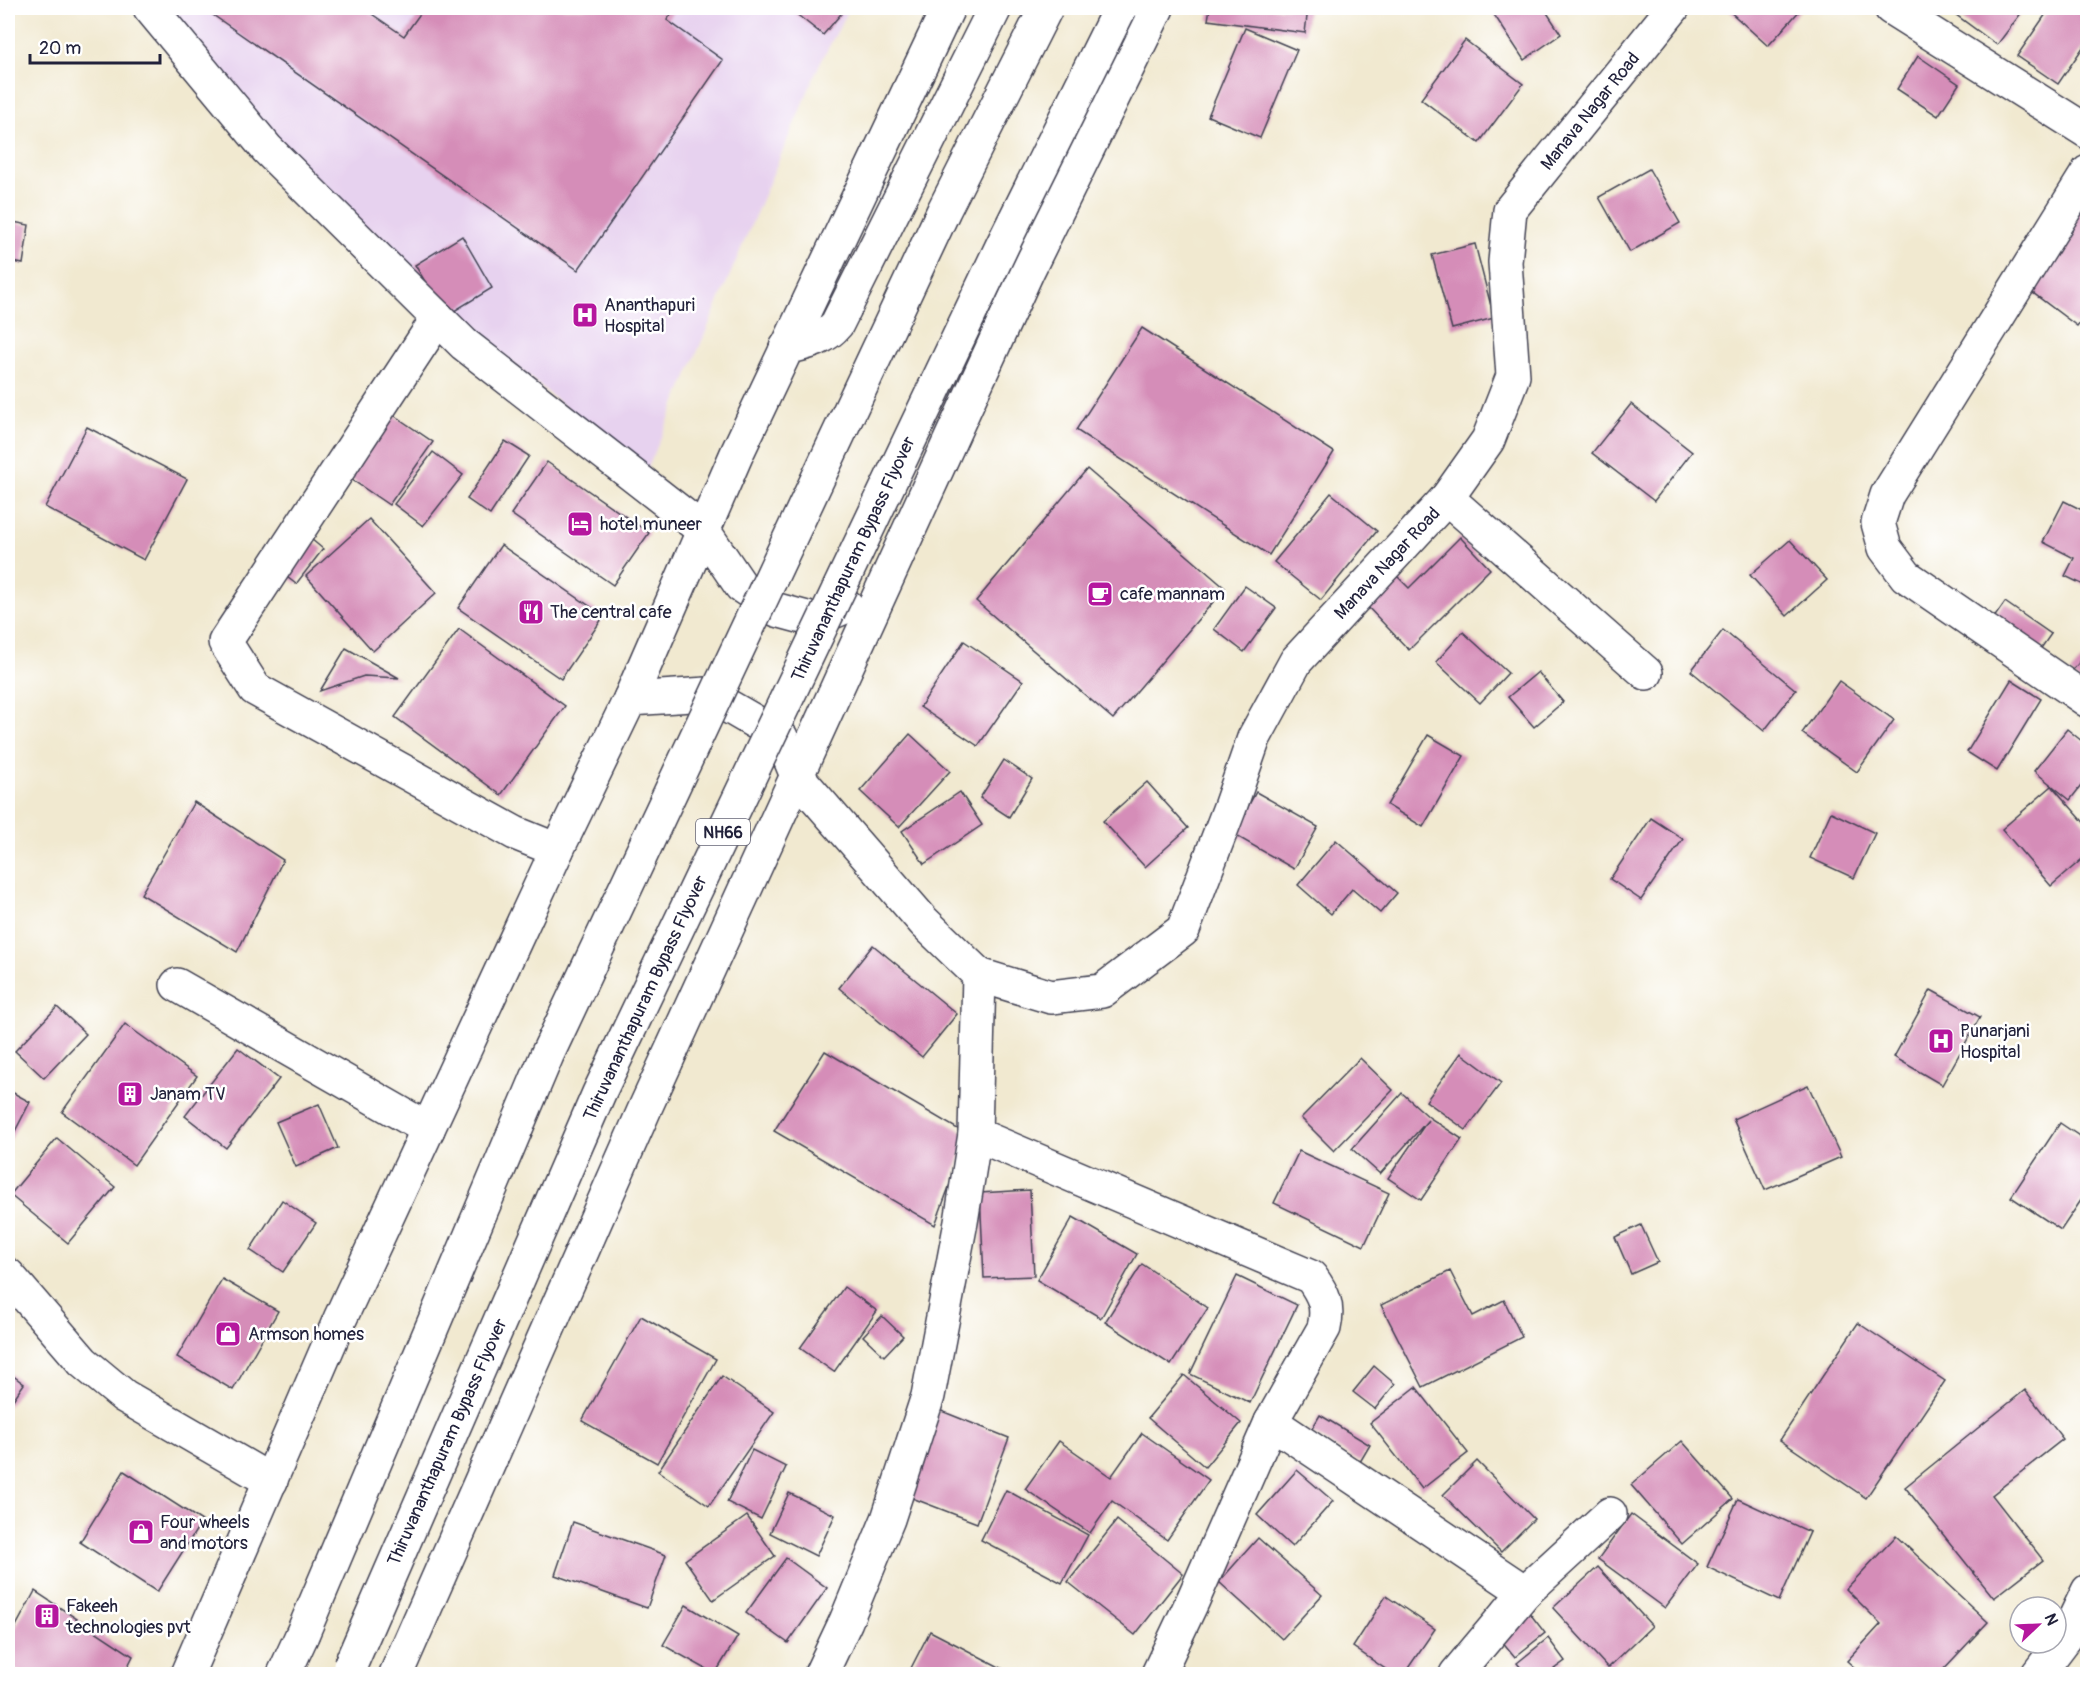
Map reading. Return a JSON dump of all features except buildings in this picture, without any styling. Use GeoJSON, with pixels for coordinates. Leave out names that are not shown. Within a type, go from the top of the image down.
{"type":"FeatureCollection","features":[{"type":"Feature","properties":{"kind":"main road"},"geometry":{"type":"LineString","coordinates":[[150,8],[267,149],[464,344],[703,530],[741,586],[777,610],[814,620],[881,591]]}},
{"type":"Feature","properties":{"kind":"main road"},"geometry":{"type":"LineString","coordinates":[[187,1674],[340,1319],[557,850],[630,699],[703,530],[786,348],[948,8]]}},
{"type":"Feature","properties":{"kind":"main road"},"geometry":{"type":"LineString","coordinates":[[786,348],[829,334],[837,324],[995,8]]}},
{"type":"Feature","properties":{"kind":"main road"},"geometry":{"type":"LineString","coordinates":[[284,1674],[548,1055],[944,210],[1046,8]]}},
{"type":"Feature","properties":{"kind":"main road","name":"Thiruvananthapuram Bypass Flyover"},"geometry":{"type":"LineString","coordinates":[[348,1670],[599,1094],[992,265],[1120,8]]}},
{"type":"Feature","properties":{"kind":"main road"},"geometry":{"type":"LineString","coordinates":[[396,1674],[646,1106],[881,591],[1028,270],[1157,8]]}},
{"type":"Feature","properties":{"kind":"main road","name":"Manava Nagar Road"},"geometry":{"type":"LineString","coordinates":[[979,975],[1051,997],[1102,991],[1183,930],[1254,738],[1296,661],[1447,498],[1488,440],[1513,376],[1505,262],[1510,210],[1673,8]]}},
{"type":"Feature","properties":{"kind":"main road"},"geometry":{"type":"LineString","coordinates":[[1891,8],[2088,132]]}},
{"type":"Feature","properties":{"kind":"main road"},"geometry":{"type":"LineString","coordinates":[[2088,172],[1887,495],[1878,523],[1885,548],[1906,576],[2088,701]]}},
{"type":"Feature","properties":{"kind":"main road"},"geometry":{"type":"LineString","coordinates":[[438,318],[225,642],[255,689],[515,833],[557,850]]}},
{"type":"Feature","properties":{"kind":"main road"},"geometry":{"type":"LineString","coordinates":[[1447,498],[1646,673]]}},
{"type":"Feature","properties":{"kind":"main road"},"geometry":{"type":"LineString","coordinates":[[630,699],[706,694],[781,737],[797,776],[924,922],[979,975],[975,1134],[961,1222],[927,1396],[888,1519],[846,1621],[821,1674]]}},
{"type":"Feature","properties":{"kind":"main road"},"geometry":{"type":"LineString","coordinates":[[177,985],[429,1129]]}},
{"type":"Feature","properties":{"kind":"main road"},"geometry":{"type":"LineString","coordinates":[[975,1134],[1311,1277],[1322,1293],[1327,1314],[1324,1328],[1271,1422],[1158,1674]]}},
{"type":"Feature","properties":{"kind":"main road"},"geometry":{"type":"LineString","coordinates":[[8,1275],[83,1362],[124,1396],[271,1480]]}},
{"type":"Feature","properties":{"kind":"main road"},"geometry":{"type":"LineString","coordinates":[[1271,1422],[1525,1592]]}},
{"type":"Feature","properties":{"kind":"main road"},"geometry":{"type":"LineString","coordinates":[[1456,1674],[1525,1592],[1610,1514]]}},
{"type":"Feature","properties":{"kind":"main road"},"geometry":{"type":"LineString","coordinates":[[2038,1674],[2066,1637],[2088,1591]]}},
{"type":"Feature","properties":{"kind":"shaded area","name":"Ananthapuri Hospital"},"geometry":{"type":"Polygon","coordinates":[[[156,8],[850,8],[820,63],[645,475],[267,154],[156,8]]]}},
{"type":"Feature","properties":{"kind":"place","name":"Ananthapuri Hospital"},"geometry":{"type":"Point","coordinates":[585,315]}},
{"type":"Feature","properties":{"kind":"place","name":"hotel muneer"},"geometry":{"type":"Point","coordinates":[580,524]}},
{"type":"Feature","properties":{"kind":"place","name":"cafe mannam"},"geometry":{"type":"Point","coordinates":[1100,594]}},
{"type":"Feature","properties":{"kind":"place","name":"The central cafe"},"geometry":{"type":"Point","coordinates":[531,612]}},
{"type":"Feature","properties":{"kind":"place","name":"Punarjani Hospital"},"geometry":{"type":"Point","coordinates":[1941,1041]}},
{"type":"Feature","properties":{"kind":"place","name":"Janam TV"},"geometry":{"type":"Point","coordinates":[130,1094]}},
{"type":"Feature","properties":{"kind":"place","name":"Armson homes"},"geometry":{"type":"Point","coordinates":[228,1334]}},
{"type":"Feature","properties":{"kind":"place","name":"Four wheels and motors"},"geometry":{"type":"Point","coordinates":[141,1532]}},
{"type":"Feature","properties":{"kind":"place","name":"Fakeeh technologies pvt"},"geometry":{"type":"Point","coordinates":[47,1616]}}]}
